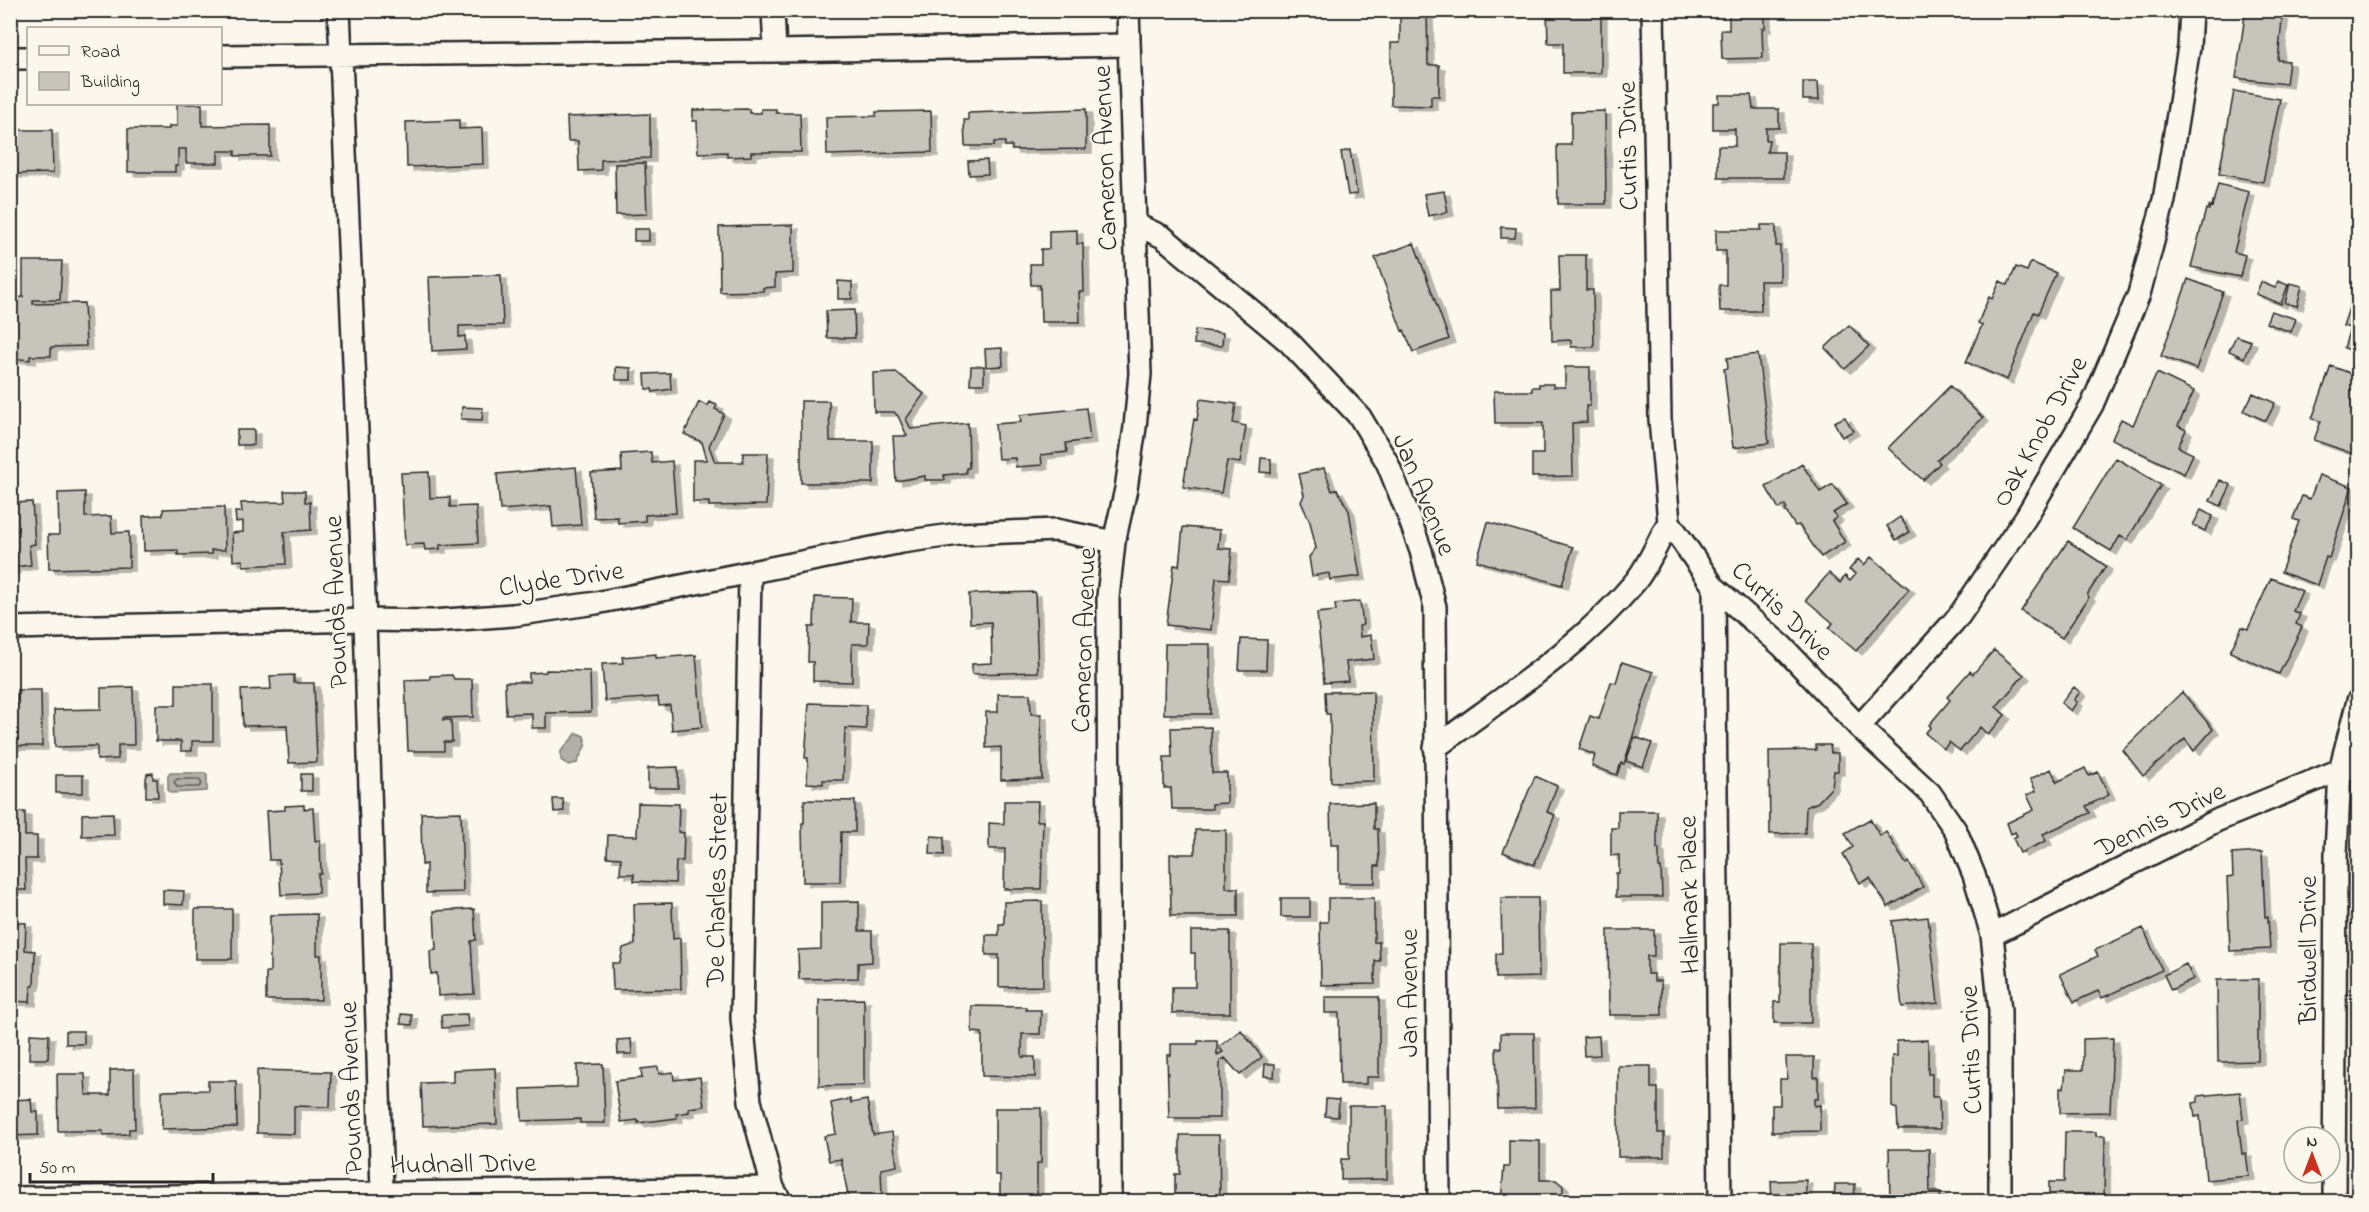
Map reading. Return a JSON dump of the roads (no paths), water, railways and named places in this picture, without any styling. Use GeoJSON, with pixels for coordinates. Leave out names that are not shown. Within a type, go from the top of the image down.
{"type":"FeatureCollection","features":[{"type":"Feature","properties":{"kind":"street","name":"Pounds Avenue"},"geometry":{"type":"LineString","coordinates":[[339,10],[365,620],[382,1192]]}},
{"type":"Feature","properties":{"kind":"street"},"geometry":{"type":"LineString","coordinates":[[773,10],[775,51]]}},
{"type":"Feature","properties":{"kind":"street","name":"Cameron Avenue"},"geometry":{"type":"LineString","coordinates":[[1110,1202],[1108,597],[1114,542],[1126,489],[1136,427],[1140,374],[1128,10]]}},
{"type":"Feature","properties":{"kind":"street","name":"Curtis Drive"},"geometry":{"type":"LineString","coordinates":[[1653,10],[1660,419],[1669,522],[1714,587],[1782,646],[1859,727],[1929,793],[1956,831],[1974,875],[1992,935],[2000,1011],[2000,1202]]}},
{"type":"Feature","properties":{"kind":"street","name":"Oak Knob Drive"},"geometry":{"type":"LineString","coordinates":[[1859,727],[1959,616],[2026,517],[2092,405],[2139,294],[2164,201],[2189,47],[2191,10]]}},
{"type":"Feature","properties":{"kind":"street"},"geometry":{"type":"LineString","coordinates":[[222,56],[1129,45]]}},
{"type":"Feature","properties":{"kind":"street"},"geometry":{"type":"LineString","coordinates":[[10,58],[27,58]]}},
{"type":"Feature","properties":{"kind":"street","name":"Jan Avenue"},"geometry":{"type":"LineString","coordinates":[[1135,225],[1163,237],[1289,342],[1360,417],[1387,462],[1421,551],[1435,607],[1439,1202]]}},
{"type":"Feature","properties":{"kind":"street"},"geometry":{"type":"LineString","coordinates":[[1435,748],[1542,670],[1579,639],[1636,580],[1669,522]]}},
{"type":"Feature","properties":{"kind":"street","name":"Clyde Drive"},"geometry":{"type":"LineString","coordinates":[[10,628],[365,620],[433,621],[513,615],[596,603],[902,542],[958,534],[1056,530],[1114,542]]}},
{"type":"Feature","properties":{"kind":"street","name":"De Charles Street"},"geometry":{"type":"LineString","coordinates":[[750,574],[742,1018],[750,1101],[777,1195]]}},
{"type":"Feature","properties":{"kind":"street","name":"Hallmark Place"},"geometry":{"type":"LineString","coordinates":[[1714,587],[1720,1202]]}},
{"type":"Feature","properties":{"kind":"street","name":"Birdwell Drive"},"geometry":{"type":"LineString","coordinates":[[2334,1202],[2336,854],[2358,701]]}},
{"type":"Feature","properties":{"kind":"street","name":"Dennis Drive"},"geometry":{"type":"LineString","coordinates":[[1992,935],[2218,820],[2349,768]]}},
{"type":"Feature","properties":{"kind":"street","name":"Hudnall Drive"},"geometry":{"type":"LineString","coordinates":[[10,1198],[382,1192],[777,1195]]}},
{"type":"Feature","properties":{"kind":"water"},"geometry":{"type":"Polygon","coordinates":[[[577,733],[584,736],[586,744],[577,763],[568,765],[561,760],[561,751],[577,733]]]}},
{"type":"Feature","properties":{"kind":"water"},"geometry":{"type":"Polygon","coordinates":[[[170,773],[205,773],[207,791],[171,793],[168,790],[170,773]]]}}]}
